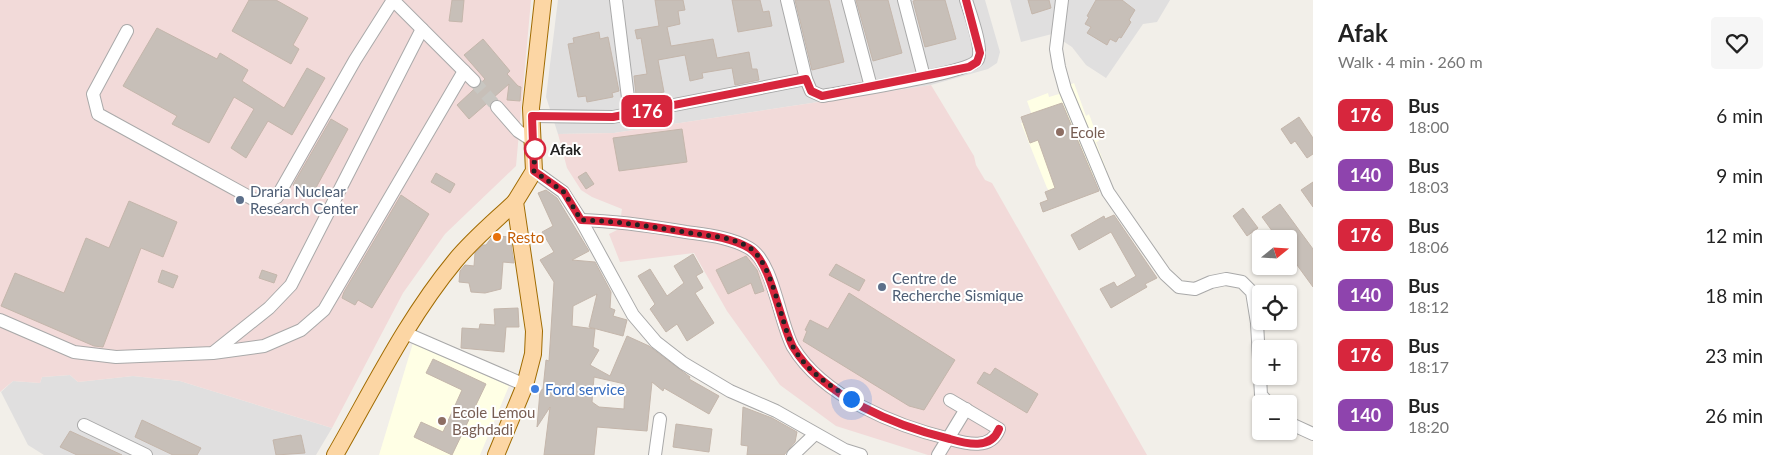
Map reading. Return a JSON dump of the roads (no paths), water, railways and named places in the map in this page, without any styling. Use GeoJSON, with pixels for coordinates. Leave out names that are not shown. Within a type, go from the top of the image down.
{"type":"FeatureCollection","features":[{"type":"Feature","properties":{"kind":"main road"},"geometry":{"type":"LineString","coordinates":[[335,455],[405,333],[456,259],[515,202],[534,171],[535,142],[532,116],[543,0]]}},
{"type":"Feature","properties":{"kind":"main road"},"geometry":{"type":"LineString","coordinates":[[496,455],[526,385],[533,354],[534,332],[515,202]]}},
{"type":"Feature","properties":{"kind":"street"},"geometry":{"type":"LineString","coordinates":[[127,31],[93,94],[98,114],[262,204],[277,197],[355,60],[393,0],[474,81]]}},
{"type":"Feature","properties":{"kind":"street"},"geometry":{"type":"LineString","coordinates":[[616,0],[630,114]]}},
{"type":"Feature","properties":{"kind":"street"},"geometry":{"type":"LineString","coordinates":[[788,0],[806,79],[811,91],[822,96],[924,77],[969,67],[977,62],[980,53],[966,0]]}},
{"type":"Feature","properties":{"kind":"street"},"geometry":{"type":"LineString","coordinates":[[848,0],[871,87]]}},
{"type":"Feature","properties":{"kind":"street"},"geometry":{"type":"LineString","coordinates":[[904,0],[924,77]]}},
{"type":"Feature","properties":{"kind":"street"},"geometry":{"type":"LineString","coordinates":[[1062,0],[1056,49],[1059,67],[1065,89],[1108,192],[1165,274],[1179,287],[1195,289],[1211,282],[1226,280],[1242,282],[1252,292],[1257,323],[1261,395]]}},
{"type":"Feature","properties":{"kind":"street"},"geometry":{"type":"LineString","coordinates":[[213,353],[269,308],[291,285],[422,29]]}},
{"type":"Feature","properties":{"kind":"street"},"geometry":{"type":"LineString","coordinates":[[0,320],[74,352],[116,357],[213,353],[264,346],[301,330],[324,310],[464,71]]}},
{"type":"Feature","properties":{"kind":"street"},"geometry":{"type":"LineString","coordinates":[[532,116],[613,117],[806,79]]}},
{"type":"Feature","properties":{"kind":"street"},"geometry":{"type":"LineString","coordinates":[[496,108],[518,131],[535,142]]}},
{"type":"Feature","properties":{"kind":"street"},"geometry":{"type":"LineString","coordinates":[[534,171],[564,192],[633,315],[656,342],[683,363],[730,391],[776,411],[845,450],[861,455]]}},
{"type":"Feature","properties":{"kind":"street"},"geometry":{"type":"LineString","coordinates":[[581,220],[620,221],[714,236],[737,242],[751,249],[761,262],[793,346],[804,363],[824,382],[880,416],[906,428],[946,439],[982,444],[991,441],[997,434],[999,429],[950,400]]}},
{"type":"Feature","properties":{"kind":"street"},"geometry":{"type":"LineString","coordinates":[[405,333],[526,385]]}},
{"type":"Feature","properties":{"kind":"street"},"geometry":{"type":"LineString","coordinates":[[938,455],[966,409]]}},
{"type":"Feature","properties":{"kind":"street"},"geometry":{"type":"LineString","coordinates":[[655,455],[660,419]]}},
{"type":"Feature","properties":{"kind":"street"},"geometry":{"type":"LineString","coordinates":[[84,425],[146,455]]}},
{"type":"Feature","properties":{"kind":"street"},"geometry":{"type":"LineString","coordinates":[[1297,427],[1313,434]]}},
{"type":"Feature","properties":{"kind":"street"},"geometry":{"type":"LineString","coordinates":[[793,455],[815,434]]}},
{"type":"Feature","properties":{"kind":"tunnel"},"geometry":{"type":"LineString","coordinates":[[474,81],[497,107]]}},
{"type":"Feature","properties":{"kind":"place","name":"Ecole"},"geometry":{"type":"Point","coordinates":[1060,132]}},
{"type":"Feature","properties":{"kind":"place","name":"Afak"},"geometry":{"type":"Point","coordinates":[535,149]}},
{"type":"Feature","properties":{"kind":"place","name":"Draria Nuclear Research Center"},"geometry":{"type":"Point","coordinates":[240,200]}},
{"type":"Feature","properties":{"kind":"place","name":"Resto"},"geometry":{"type":"Point","coordinates":[497,237]}},
{"type":"Feature","properties":{"kind":"place","name":"Centre de Recherche Sismique"},"geometry":{"type":"Point","coordinates":[882,287]}},
{"type":"Feature","properties":{"kind":"place","name":"Ford service"},"geometry":{"type":"Point","coordinates":[535,389]}},
{"type":"Feature","properties":{"kind":"place","name":"Ecole Lemou Baghdadi"},"geometry":{"type":"Point","coordinates":[442,421]}}]}
